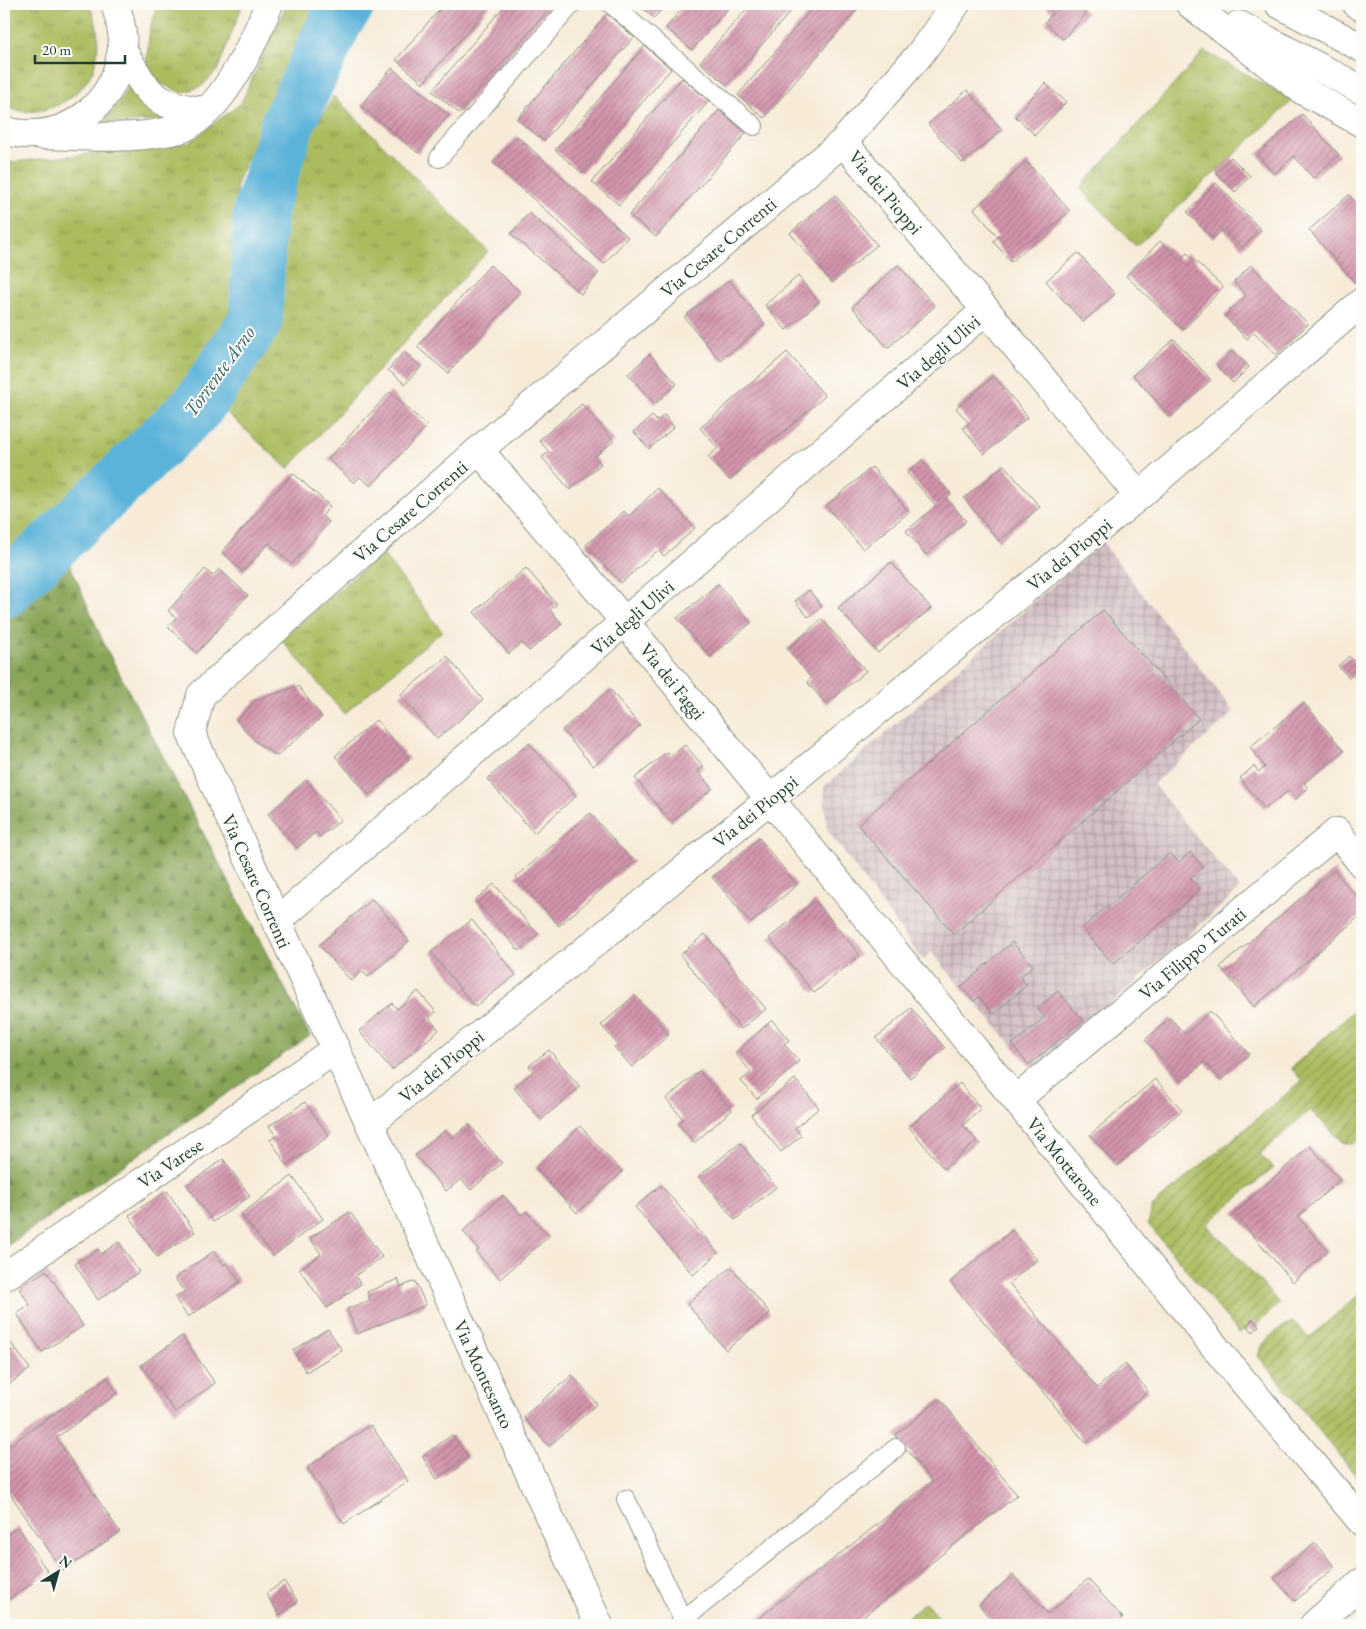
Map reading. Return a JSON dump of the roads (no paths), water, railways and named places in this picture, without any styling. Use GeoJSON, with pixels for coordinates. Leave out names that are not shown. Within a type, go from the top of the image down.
{"type":"FeatureCollection","features":[{"type":"Feature","properties":{"kind":"main road"},"geometry":{"type":"LineString","coordinates":[[115,4],[122,41],[141,81],[154,97],[168,105],[184,109],[207,111]]}},
{"type":"Feature","properties":{"kind":"main road"},"geometry":{"type":"LineString","coordinates":[[36,134],[62,129],[85,116],[104,97],[117,74],[122,41],[135,4]]}},
{"type":"Feature","properties":{"kind":"main road"},"geometry":{"type":"LineString","coordinates":[[4,131],[36,134],[149,136],[182,129],[197,120],[220,96],[240,67],[269,4]]}},
{"type":"Feature","properties":{"kind":"main road","name":"Via Cesare Correnti"},"geometry":{"type":"LineString","coordinates":[[370,1123],[276,922],[191,733],[201,695],[479,450],[843,142],[920,54],[956,4]]}},
{"type":"Feature","properties":{"kind":"main road"},"geometry":{"type":"LineString","coordinates":[[1190,4],[1302,90],[1362,123]]}},
{"type":"Feature","properties":{"kind":"main road"},"geometry":{"type":"LineString","coordinates":[[1198,4],[1362,90]]}},
{"type":"Feature","properties":{"kind":"main road"},"geometry":{"type":"LineString","coordinates":[[1279,4],[1362,48]]}},
{"type":"Feature","properties":{"kind":"main road"},"geometry":{"type":"LineString","coordinates":[[1357,4],[1362,7]]}},
{"type":"Feature","properties":{"kind":"main road","name":"Via dei Pioppi"},"geometry":{"type":"LineString","coordinates":[[843,142],[986,310],[1139,496]]}},
{"type":"Feature","properties":{"kind":"main road","name":"Via dei Pioppi"},"geometry":{"type":"LineString","coordinates":[[370,1123],[602,937],[1139,496],[1362,302]]}},
{"type":"Feature","properties":{"kind":"main road","name":"Via degli Ulivi"},"geometry":{"type":"LineString","coordinates":[[276,922],[986,310]]}},
{"type":"Feature","properties":{"kind":"main road","name":"Via dei Faggi"},"geometry":{"type":"LineString","coordinates":[[479,450],[626,622],[769,799]]}},
{"type":"Feature","properties":{"kind":"main road","name":"Via Mottarone"},"geometry":{"type":"LineString","coordinates":[[769,799],[1228,1362],[1362,1522]]}},
{"type":"Feature","properties":{"kind":"main road","name":"Via Filippo Turati"},"geometry":{"type":"LineString","coordinates":[[1016,1100],[1336,832],[1362,864]]}},
{"type":"Feature","properties":{"kind":"main road","name":"Via Varese"},"geometry":{"type":"LineString","coordinates":[[4,1277],[336,1049]]}},
{"type":"Feature","properties":{"kind":"main road","name":"Via Montesanto"},"geometry":{"type":"LineString","coordinates":[[370,1123],[599,1625]]}},
{"type":"Feature","properties":{"kind":"main road"},"geometry":{"type":"LineString","coordinates":[[1314,1625],[1362,1582]]}},
{"type":"Feature","properties":{"kind":"lane"},"geometry":{"type":"LineString","coordinates":[[611,4],[754,126]]}},
{"type":"Feature","properties":{"kind":"lane"},"geometry":{"type":"LineString","coordinates":[[439,158],[568,5]]}},
{"type":"Feature","properties":{"kind":"lane"},"geometry":{"type":"LineString","coordinates":[[626,1500],[683,1620],[896,1448]]}},
{"type":"Feature","properties":{"kind":"waterway","name":"Torrente Arno"},"geometry":{"type":"LineString","coordinates":[[4,591],[198,406],[256,320],[260,211],[288,123],[336,21],[348,4]]}}]}
